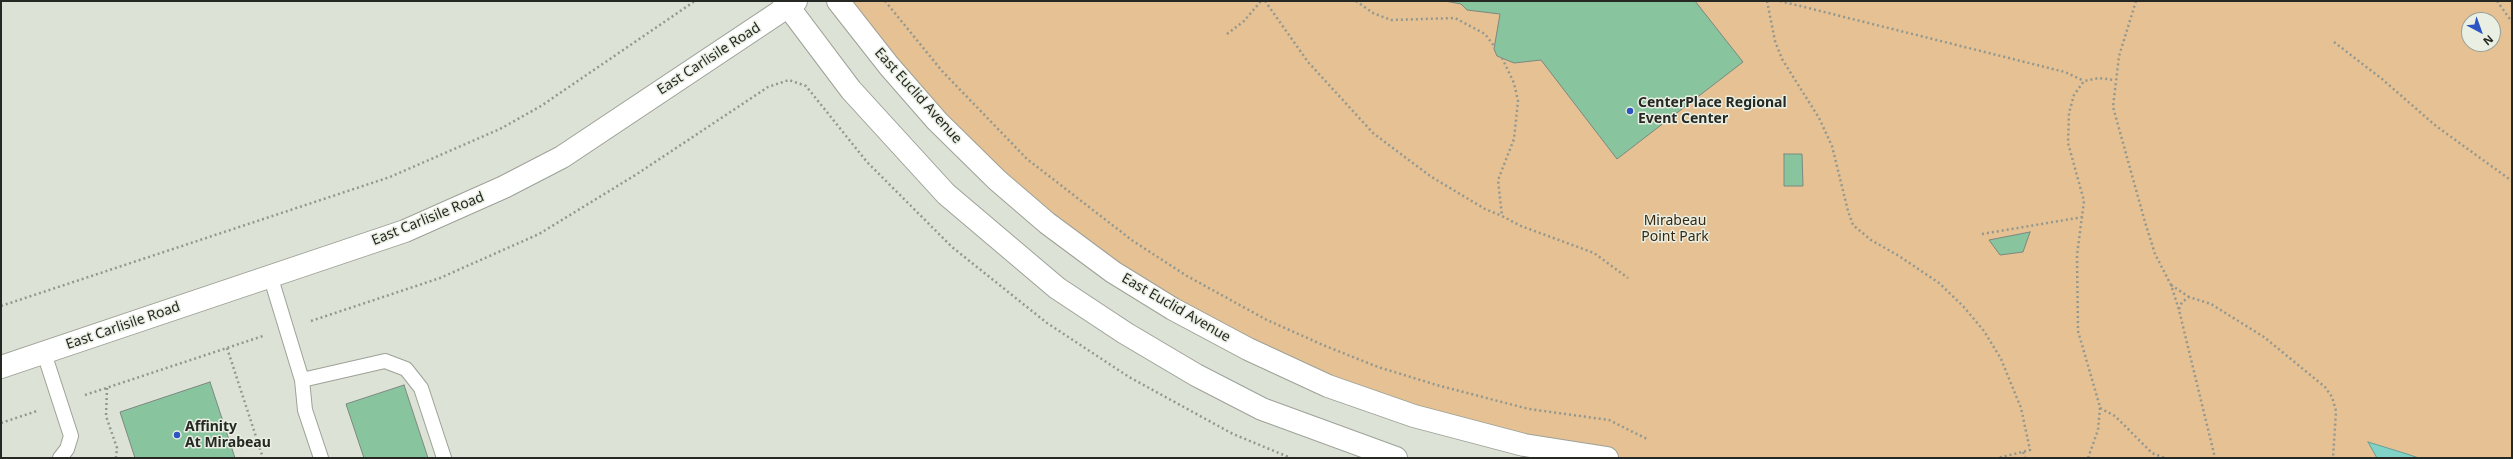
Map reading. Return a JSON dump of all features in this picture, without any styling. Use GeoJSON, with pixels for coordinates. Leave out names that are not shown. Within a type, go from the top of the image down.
{"type":"FeatureCollection","features":[{"type":"Feature","properties":{"kind":"street","name":"East Euclid Avenue"},"geometry":{"type":"LineString","coordinates":[[838,1],[889,66],[937,121],[997,180],[1053,227],[1113,272],[1174,309],[1248,349],[1328,386],[1414,416],[1524,445],[1607,458]]}},
{"type":"Feature","properties":{"kind":"street","name":"East Carlisile Road"},"geometry":{"type":"LineString","coordinates":[[1,367],[270,275],[405,231],[504,187],[562,157],[789,3]]}},
{"type":"Feature","properties":{"kind":"street"},"geometry":{"type":"LineString","coordinates":[[789,3],[851,90],[946,194],[1057,288],[1124,333],[1262,409],[1396,458]]}},
{"type":"Feature","properties":{"kind":"lane"},"geometry":{"type":"LineString","coordinates":[[270,275],[302,380],[305,410],[321,458]]}},
{"type":"Feature","properties":{"kind":"lane"},"geometry":{"type":"LineString","coordinates":[[44,353],[71,436],[67,449],[60,458]]}},
{"type":"Feature","properties":{"kind":"lane"},"geometry":{"type":"LineString","coordinates":[[302,380],[384,361],[406,369],[421,388],[444,458]]}},
{"type":"Feature","properties":{"kind":"path"},"geometry":{"type":"LineString","coordinates":[[1,306],[390,177],[500,129],[541,106],[695,1]]}},
{"type":"Feature","properties":{"kind":"path"},"geometry":{"type":"LineString","coordinates":[[885,1],[942,71],[1028,159],[1133,241],[1187,276],[1267,320],[1372,364],[1434,384],[1522,407],[1609,420],[1649,440]]}},
{"type":"Feature","properties":{"kind":"path"},"geometry":{"type":"LineString","coordinates":[[1227,34],[1244,21],[1261,1]]}},
{"type":"Feature","properties":{"kind":"path"},"geometry":{"type":"LineString","coordinates":[[1265,1],[1308,62],[1373,133],[1430,176],[1485,209],[1521,226],[1594,253],[1628,278]]}},
{"type":"Feature","properties":{"kind":"path"},"geometry":{"type":"LineString","coordinates":[[1356,1],[1372,13],[1391,20],[1455,18],[1485,34],[1494,46]]}},
{"type":"Feature","properties":{"kind":"path"},"geometry":{"type":"LineString","coordinates":[[1767,1],[1774,41],[1782,60],[1819,118],[1832,146],[1848,212],[1854,225],[1871,240],[1899,256],[1939,283],[1963,306],[1984,332],[2007,372],[2021,408],[2030,450],[1998,458]]}},
{"type":"Feature","properties":{"kind":"path"},"geometry":{"type":"LineString","coordinates":[[1780,1],[2065,72],[2084,81],[2099,78],[2114,80]]}},
{"type":"Feature","properties":{"kind":"path"},"geometry":{"type":"LineString","coordinates":[[2136,1],[2121,45],[2114,80],[2113,107],[2123,149],[2155,254],[2170,285],[2179,310],[2216,458]]}},
{"type":"Feature","properties":{"kind":"path"},"geometry":{"type":"LineString","coordinates":[[2497,1],[2512,22]]}},
{"type":"Feature","properties":{"kind":"path"},"geometry":{"type":"LineString","coordinates":[[2334,42],[2382,79],[2436,126],[2512,181]]}},
{"type":"Feature","properties":{"kind":"path"},"geometry":{"type":"LineString","coordinates":[[1502,58],[1514,83],[1518,101],[1514,139],[1498,180],[1502,216]]}},
{"type":"Feature","properties":{"kind":"path"},"geometry":{"type":"LineString","coordinates":[[1,423],[440,278],[539,234],[637,174],[768,87],[789,80],[806,86],[867,162],[952,246],[1047,323],[1129,377],[1233,434],[1291,458]]}},
{"type":"Feature","properties":{"kind":"path"},"geometry":{"type":"LineString","coordinates":[[2084,81],[2074,95],[2069,113],[2068,143],[2084,201],[2077,255],[2078,331],[2100,407],[2098,430],[2088,458]]}},
{"type":"Feature","properties":{"kind":"path"},"geometry":{"type":"LineString","coordinates":[[1982,234],[2083,217]]}},
{"type":"Feature","properties":{"kind":"path"},"geometry":{"type":"LineString","coordinates":[[2170,285],[2189,297],[2211,304],[2244,323],[2325,387],[2332,397],[2336,411],[2332,458]]}},
{"type":"Feature","properties":{"kind":"path"},"geometry":{"type":"LineString","coordinates":[[2179,310],[2182,302],[2189,297]]}},
{"type":"Feature","properties":{"kind":"path"},"geometry":{"type":"LineString","coordinates":[[227,348],[263,458]]}},
{"type":"Feature","properties":{"kind":"path"},"geometry":{"type":"LineString","coordinates":[[107,388],[106,416],[117,448],[116,458]]}},
{"type":"Feature","properties":{"kind":"path"},"geometry":{"type":"LineString","coordinates":[[2100,407],[2115,416],[2152,453],[2165,458]]}},
{"type":"Feature","properties":{"kind":"path"},"geometry":{"type":"LineString","coordinates":[[2023,452],[2025,458]]}},
{"type":"Feature","properties":{"kind":"green space","name":"Mirabeau Point Park"},"geometry":{"type":"Polygon","coordinates":[[[838,1],[2512,1],[2512,458],[1607,458],[1524,445],[1248,349],[1047,223],[838,1]]]}},
{"type":"Feature","properties":{"kind":"water"},"geometry":{"type":"Polygon","coordinates":[[[2368,442],[2407,454],[2419,458],[2377,458],[2368,442]]]}},
{"type":"Feature","properties":{"kind":"building","name":"CenterPlace Regional Event Center"},"geometry":{"type":"Polygon","coordinates":[[[1445,1],[1695,1],[1743,62],[1617,159],[1541,60],[1514,63],[1497,56],[1494,49],[1500,14],[1467,10],[1461,4],[1445,1]]]}},
{"type":"Feature","properties":{"kind":"building"},"geometry":{"type":"Polygon","coordinates":[[[1784,154],[1802,154],[1803,186],[1784,186],[1784,154]]]}},
{"type":"Feature","properties":{"kind":"building"},"geometry":{"type":"Polygon","coordinates":[[[2030,232],[2023,252],[2000,255],[1989,240],[2030,232]]]}},
{"type":"Feature","properties":{"kind":"building","name":"Affinity At Mirabeau"},"geometry":{"type":"Polygon","coordinates":[[[210,382],[235,458],[135,458],[120,412],[210,382]]]}},
{"type":"Feature","properties":{"kind":"building"},"geometry":{"type":"Polygon","coordinates":[[[404,385],[428,458],[364,458],[346,404],[404,385]]]}},
{"type":"Feature","properties":{"kind":"place","name":"CenterPlace Regional Event Center"},"geometry":{"type":"Point","coordinates":[1630,111]}},
{"type":"Feature","properties":{"kind":"place","name":"Affinity At Mirabeau"},"geometry":{"type":"Point","coordinates":[177,435]}}]}
